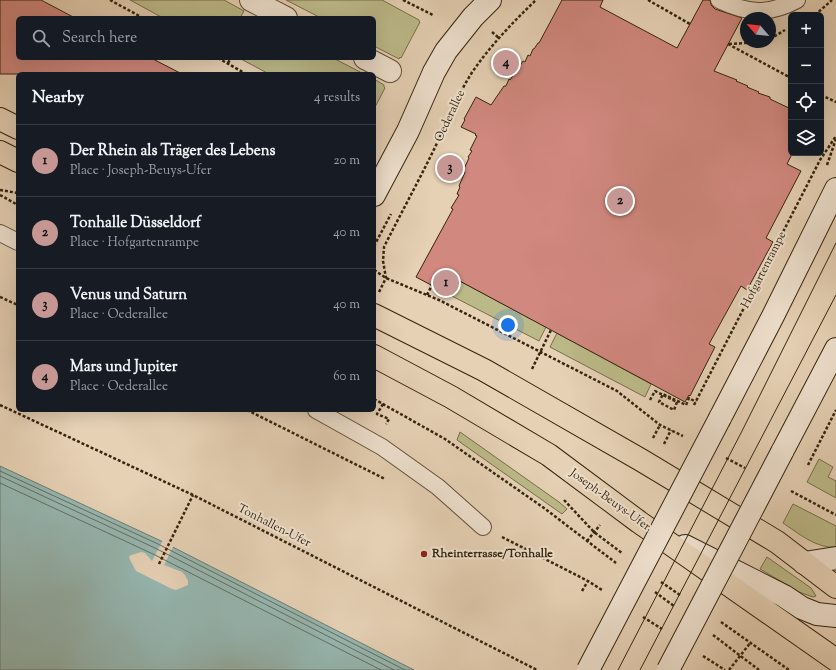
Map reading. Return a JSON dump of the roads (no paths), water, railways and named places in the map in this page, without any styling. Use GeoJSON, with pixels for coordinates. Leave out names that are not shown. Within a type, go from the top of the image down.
{"type":"FeatureCollection","features":[{"type":"Feature","properties":{"kind":"main road"},"geometry":{"type":"LineString","coordinates":[[251,0],[282,16]]}},
{"type":"Feature","properties":{"kind":"main road"},"geometry":{"type":"LineString","coordinates":[[376,191],[408,131],[434,72],[446,51],[473,17],[490,0]]}},
{"type":"Feature","properties":{"kind":"main road"},"geometry":{"type":"LineString","coordinates":[[369,60],[390,71]]}},
{"type":"Feature","properties":{"kind":"main road"},"geometry":{"type":"LineString","coordinates":[[0,119],[16,127]]}},
{"type":"Feature","properties":{"kind":"main road"},"geometry":{"type":"LineString","coordinates":[[0,152],[16,160]]}},
{"type":"Feature","properties":{"kind":"main road"},"geometry":{"type":"LineString","coordinates":[[588,670],[780,302],[836,190]]}},
{"type":"Feature","properties":{"kind":"main road"},"geometry":{"type":"LineString","coordinates":[[376,316],[484,370],[640,460],[777,542],[836,587]]}},
{"type":"Feature","properties":{"kind":"main road"},"geometry":{"type":"LineString","coordinates":[[668,670],[836,349]]}},
{"type":"Feature","properties":{"kind":"main road","name":"Joseph-Beuys-Ufer"},"geometry":{"type":"LineString","coordinates":[[376,357],[451,397],[549,455],[639,522],[836,660]]}},
{"type":"Feature","properties":{"kind":"main road"},"geometry":{"type":"LineString","coordinates":[[639,522],[784,596],[802,608],[817,614],[836,616]]}},
{"type":"Feature","properties":{"kind":"main road"},"geometry":{"type":"LineString","coordinates":[[804,563],[836,558]]}},
{"type":"Feature","properties":{"kind":"lane"},"geometry":{"type":"LineString","coordinates":[[719,0],[744,9],[759,12],[782,7],[797,0]]}},
{"type":"Feature","properties":{"kind":"lane"},"geometry":{"type":"LineString","coordinates":[[0,233],[16,241]]}},
{"type":"Feature","properties":{"kind":"lane"},"geometry":{"type":"LineString","coordinates":[[320,412],[382,447],[438,487],[483,527]]}},
{"type":"Feature","properties":{"kind":"water"},"geometry":{"type":"Polygon","coordinates":[[[0,466],[159,540],[414,670],[0,670],[0,466]]]}},
{"type":"Feature","properties":{"kind":"tram line"},"geometry":{"type":"LineString","coordinates":[[618,670],[742,431],[836,243]]}},
{"type":"Feature","properties":{"kind":"tram line"},"geometry":{"type":"LineString","coordinates":[[640,670],[836,295]]}},
{"type":"Feature","properties":{"kind":"place","name":"Mars und Jupiter"},"geometry":{"type":"Point","coordinates":[506,63]}},
{"type":"Feature","properties":{"kind":"place","name":"Venus und Saturn"},"geometry":{"type":"Point","coordinates":[450,168]}},
{"type":"Feature","properties":{"kind":"place","name":"Tonhalle Düsseldorf"},"geometry":{"type":"Point","coordinates":[620,201]}},
{"type":"Feature","properties":{"kind":"place","name":"Der Rhein als Träger des Lebens"},"geometry":{"type":"Point","coordinates":[446,283]}},
{"type":"Feature","properties":{"kind":"place","name":"Rheinterrasse/Tonhalle"},"geometry":{"type":"Point","coordinates":[424,554]}}]}
